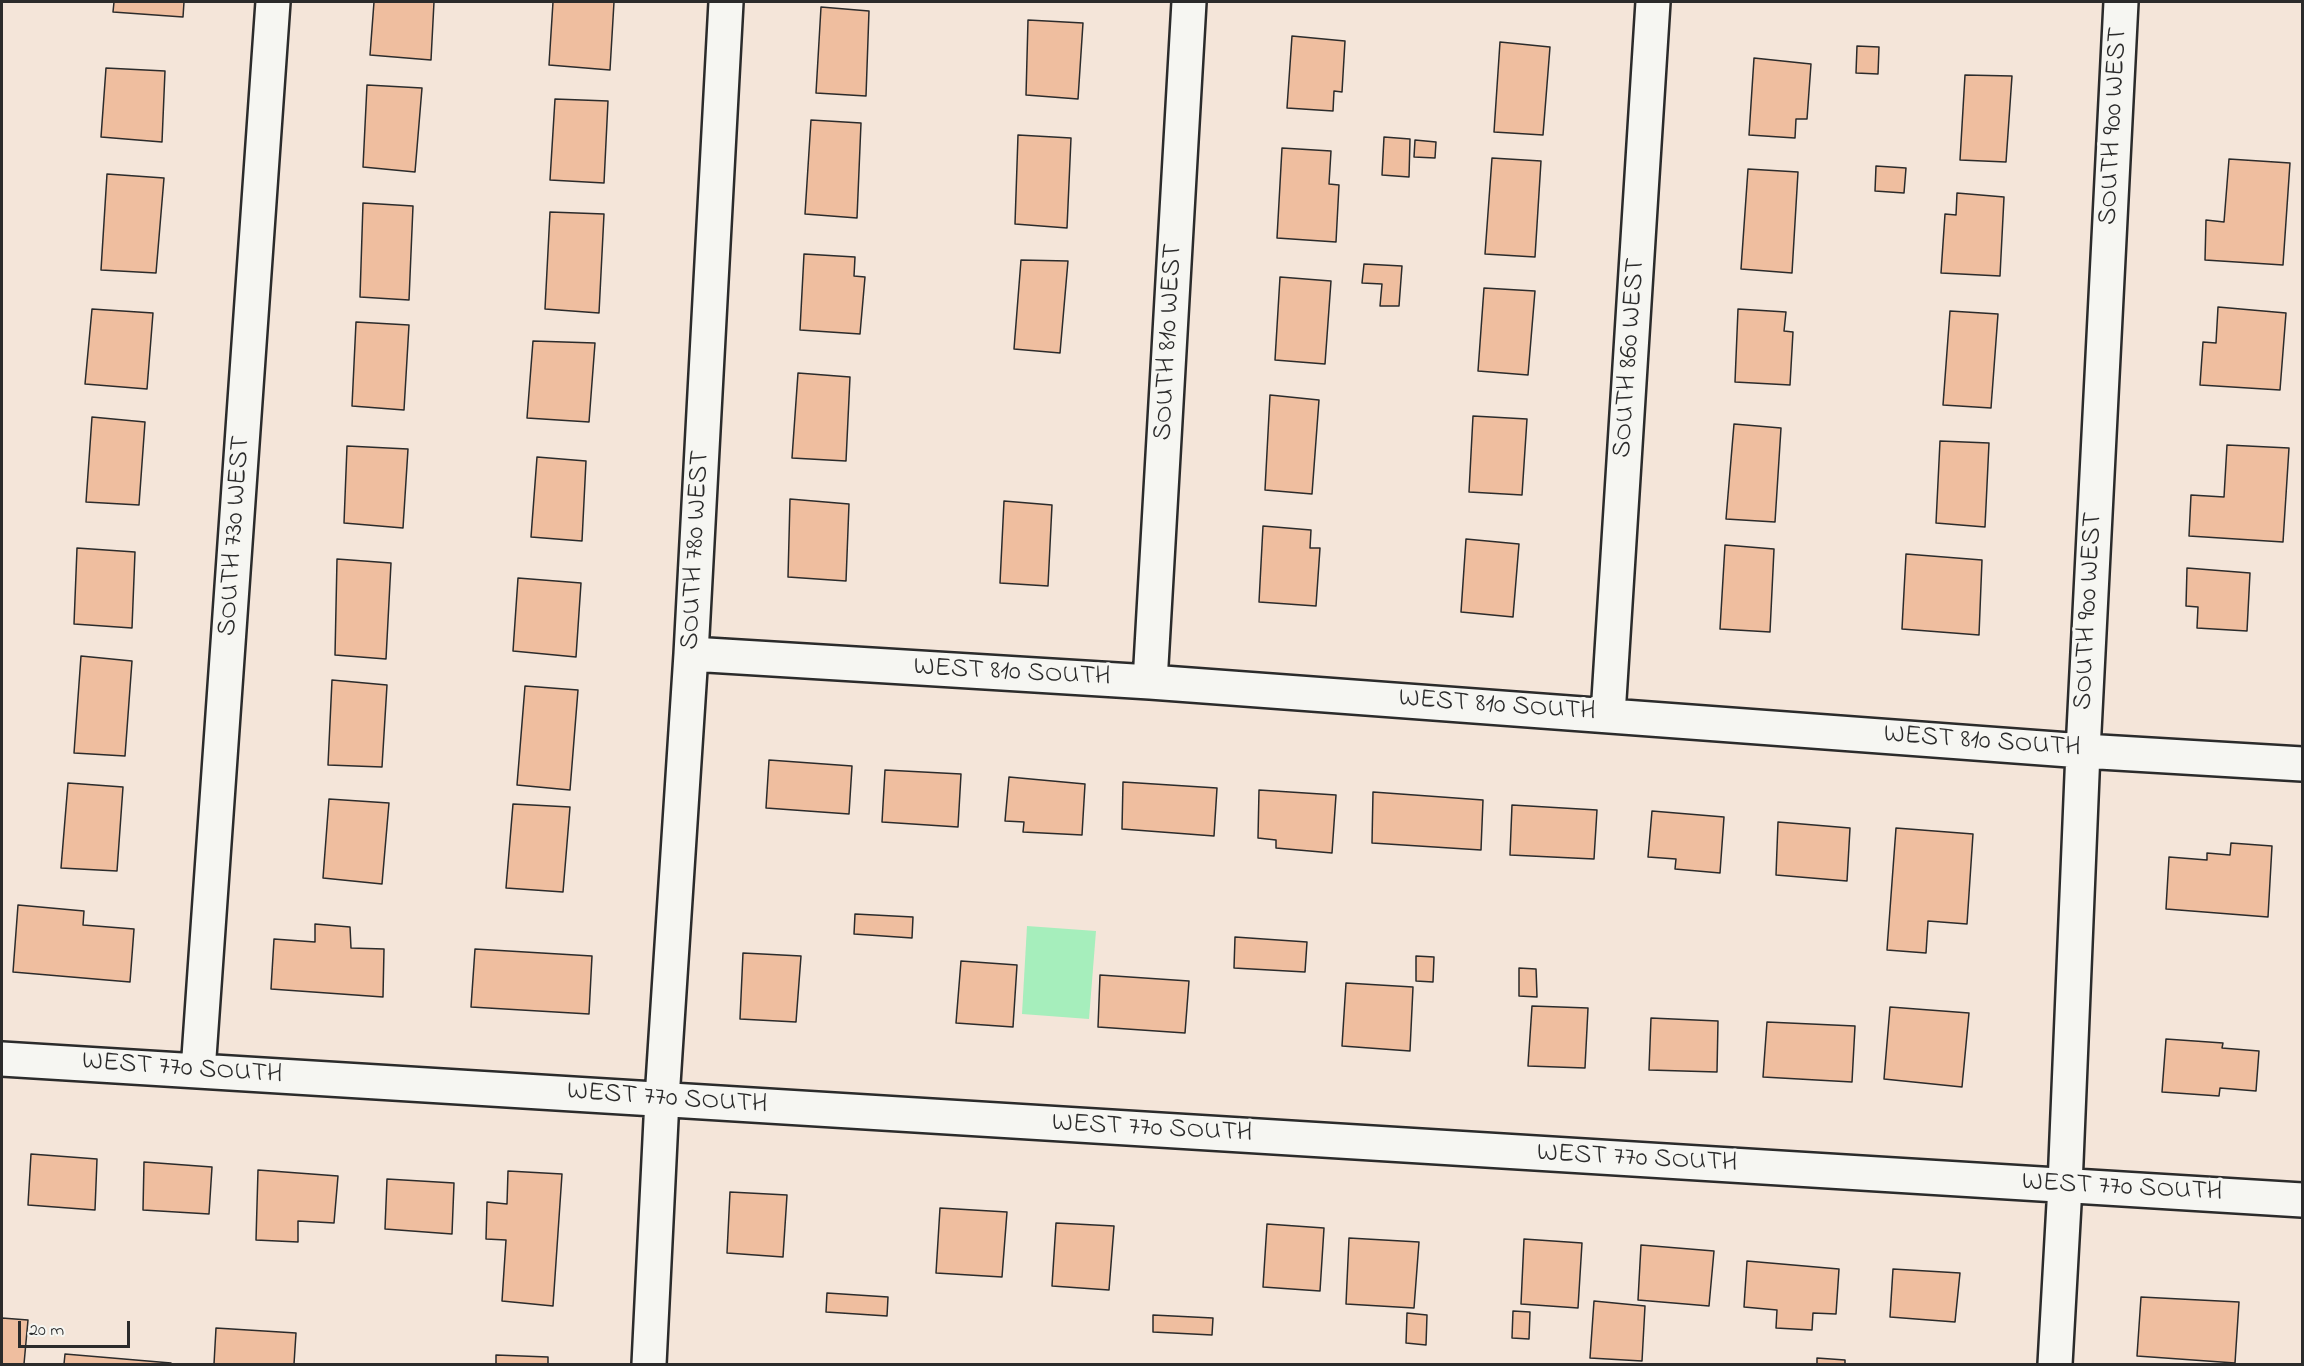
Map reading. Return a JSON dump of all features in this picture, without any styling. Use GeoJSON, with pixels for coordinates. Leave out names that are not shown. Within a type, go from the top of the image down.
{"type":"FeatureCollection","features":[{"type":"Feature","properties":{"kind":"street","name":"SOUTH 730 WEST"},"geometry":{"type":"LineString","coordinates":[[198,1071],[273,2]]}},
{"type":"Feature","properties":{"kind":"street","name":"SOUTH 780 WEST"},"geometry":{"type":"LineString","coordinates":[[649,1365],[662,1099],[691,654],[726,2]]}},
{"type":"Feature","properties":{"kind":"street","name":"SOUTH 810 WEST"},"geometry":{"type":"LineString","coordinates":[[1150,682],[1190,2]]}},
{"type":"Feature","properties":{"kind":"street","name":"SOUTH 860 WEST"},"geometry":{"type":"LineString","coordinates":[[1608,715],[1653,2]]}},
{"type":"Feature","properties":{"kind":"street","name":"SOUTH 900 WEST"},"geometry":{"type":"LineString","coordinates":[[2055,1365],[2121,2]]}},
{"type":"Feature","properties":{"kind":"street","name":"WEST 810 SOUTH"},"geometry":{"type":"LineString","coordinates":[[691,654],[1150,682],[2083,751],[2302,764]]}},
{"type":"Feature","properties":{"kind":"street","name":"WEST 770 SOUTH"},"geometry":{"type":"LineString","coordinates":[[2,1059],[2302,1200]]}},
{"type":"Feature","properties":{"kind":"green space"},"geometry":{"type":"Polygon","coordinates":[[[1027,926],[1096,931],[1089,1019],[1022,1014],[1027,926]]]}},
{"type":"Feature","properties":{"kind":"building"},"geometry":{"type":"Polygon","coordinates":[[[114,2],[184,2],[183,17],[113,12],[114,2]]]}},
{"type":"Feature","properties":{"kind":"building"},"geometry":{"type":"Polygon","coordinates":[[[374,2],[434,2],[431,60],[370,55],[374,2]]]}},
{"type":"Feature","properties":{"kind":"building"},"geometry":{"type":"Polygon","coordinates":[[[553,2],[614,2],[610,70],[549,65],[553,2]]]}},
{"type":"Feature","properties":{"kind":"building"},"geometry":{"type":"Polygon","coordinates":[[[821,7],[869,11],[866,96],[816,93],[821,7]]]}},
{"type":"Feature","properties":{"kind":"building"},"geometry":{"type":"Polygon","coordinates":[[[1028,20],[1083,23],[1078,99],[1026,95],[1028,20]]]}},
{"type":"Feature","properties":{"kind":"building"},"geometry":{"type":"Polygon","coordinates":[[[1292,36],[1345,41],[1342,92],[1334,91],[1333,111],[1287,108],[1292,36]]]}},
{"type":"Feature","properties":{"kind":"building"},"geometry":{"type":"Polygon","coordinates":[[[1500,42],[1550,47],[1543,135],[1494,132],[1500,42]]]}},
{"type":"Feature","properties":{"kind":"building"},"geometry":{"type":"Polygon","coordinates":[[[1857,46],[1879,47],[1878,74],[1856,73],[1857,46]]]}},
{"type":"Feature","properties":{"kind":"building"},"geometry":{"type":"Polygon","coordinates":[[[1754,58],[1811,64],[1807,119],[1796,119],[1795,138],[1749,135],[1754,58]]]}},
{"type":"Feature","properties":{"kind":"building"},"geometry":{"type":"Polygon","coordinates":[[[106,68],[165,71],[162,142],[101,137],[106,68]]]}},
{"type":"Feature","properties":{"kind":"building"},"geometry":{"type":"Polygon","coordinates":[[[1965,75],[2012,76],[2006,162],[1960,160],[1965,75]]]}},
{"type":"Feature","properties":{"kind":"building"},"geometry":{"type":"Polygon","coordinates":[[[367,85],[422,88],[415,172],[363,167],[367,85]]]}},
{"type":"Feature","properties":{"kind":"building"},"geometry":{"type":"Polygon","coordinates":[[[555,99],[608,101],[604,183],[550,180],[555,99]]]}},
{"type":"Feature","properties":{"kind":"building"},"geometry":{"type":"Polygon","coordinates":[[[811,120],[861,123],[857,218],[805,214],[811,120]]]}},
{"type":"Feature","properties":{"kind":"building"},"geometry":{"type":"Polygon","coordinates":[[[1018,135],[1071,138],[1067,228],[1015,224],[1018,135]]]}},
{"type":"Feature","properties":{"kind":"building"},"geometry":{"type":"Polygon","coordinates":[[[1384,137],[1410,139],[1409,177],[1382,175],[1384,137]]]}},
{"type":"Feature","properties":{"kind":"building"},"geometry":{"type":"Polygon","coordinates":[[[1415,140],[1436,142],[1435,158],[1414,157],[1415,140]]]}},
{"type":"Feature","properties":{"kind":"building"},"geometry":{"type":"Polygon","coordinates":[[[1282,148],[1331,151],[1329,184],[1339,185],[1336,242],[1277,238],[1282,148]]]}},
{"type":"Feature","properties":{"kind":"building"},"geometry":{"type":"Polygon","coordinates":[[[1492,158],[1541,161],[1535,257],[1485,254],[1492,158]]]}},
{"type":"Feature","properties":{"kind":"building"},"geometry":{"type":"Polygon","coordinates":[[[2229,159],[2290,163],[2283,265],[2205,260],[2206,220],[2224,222],[2229,159]]]}},
{"type":"Feature","properties":{"kind":"building"},"geometry":{"type":"Polygon","coordinates":[[[1876,166],[1906,168],[1904,193],[1875,191],[1876,166]]]}},
{"type":"Feature","properties":{"kind":"building"},"geometry":{"type":"Polygon","coordinates":[[[1748,169],[1798,172],[1792,273],[1741,269],[1748,169]]]}},
{"type":"Feature","properties":{"kind":"building"},"geometry":{"type":"Polygon","coordinates":[[[107,174],[164,178],[156,273],[101,270],[107,174]]]}},
{"type":"Feature","properties":{"kind":"building"},"geometry":{"type":"Polygon","coordinates":[[[1957,193],[2004,197],[2000,276],[1941,273],[1945,214],[1956,215],[1957,193]]]}},
{"type":"Feature","properties":{"kind":"building"},"geometry":{"type":"Polygon","coordinates":[[[363,203],[413,206],[409,300],[360,297],[363,203]]]}},
{"type":"Feature","properties":{"kind":"building"},"geometry":{"type":"Polygon","coordinates":[[[550,212],[604,214],[599,313],[545,309],[550,212]]]}},
{"type":"Feature","properties":{"kind":"building"},"geometry":{"type":"Polygon","coordinates":[[[804,254],[855,257],[854,276],[865,277],[860,334],[800,330],[804,254]]]}},
{"type":"Feature","properties":{"kind":"building"},"geometry":{"type":"Polygon","coordinates":[[[1021,260],[1068,261],[1060,353],[1014,349],[1021,260]]]}},
{"type":"Feature","properties":{"kind":"building"},"geometry":{"type":"Polygon","coordinates":[[[1364,264],[1402,266],[1399,306],[1380,306],[1382,284],[1362,283],[1364,264]]]}},
{"type":"Feature","properties":{"kind":"building"},"geometry":{"type":"Polygon","coordinates":[[[1280,277],[1331,281],[1325,364],[1275,360],[1280,277]]]}},
{"type":"Feature","properties":{"kind":"building"},"geometry":{"type":"Polygon","coordinates":[[[1484,288],[1535,291],[1528,375],[1478,371],[1484,288]]]}},
{"type":"Feature","properties":{"kind":"building"},"geometry":{"type":"Polygon","coordinates":[[[2218,307],[2286,313],[2280,390],[2200,385],[2203,342],[2216,343],[2218,307]]]}},
{"type":"Feature","properties":{"kind":"building"},"geometry":{"type":"Polygon","coordinates":[[[92,309],[153,313],[147,389],[85,384],[92,309]]]}},
{"type":"Feature","properties":{"kind":"building"},"geometry":{"type":"Polygon","coordinates":[[[1738,309],[1786,312],[1784,331],[1793,332],[1790,385],[1735,382],[1738,309]]]}},
{"type":"Feature","properties":{"kind":"building"},"geometry":{"type":"Polygon","coordinates":[[[1950,311],[1998,314],[1991,408],[1943,405],[1950,311]]]}},
{"type":"Feature","properties":{"kind":"building"},"geometry":{"type":"Polygon","coordinates":[[[356,322],[409,325],[404,410],[352,406],[356,322]]]}},
{"type":"Feature","properties":{"kind":"building"},"geometry":{"type":"Polygon","coordinates":[[[533,341],[595,343],[589,422],[527,418],[533,341]]]}},
{"type":"Feature","properties":{"kind":"building"},"geometry":{"type":"Polygon","coordinates":[[[798,373],[850,377],[846,461],[792,458],[798,373]]]}},
{"type":"Feature","properties":{"kind":"building"},"geometry":{"type":"Polygon","coordinates":[[[1270,395],[1319,400],[1312,494],[1265,490],[1270,395]]]}},
{"type":"Feature","properties":{"kind":"building"},"geometry":{"type":"Polygon","coordinates":[[[1473,416],[1527,419],[1522,495],[1469,492],[1473,416]]]}},
{"type":"Feature","properties":{"kind":"building"},"geometry":{"type":"Polygon","coordinates":[[[92,417],[145,422],[139,505],[86,502],[92,417]]]}},
{"type":"Feature","properties":{"kind":"building"},"geometry":{"type":"Polygon","coordinates":[[[1734,424],[1781,428],[1775,522],[1726,519],[1734,424]]]}},
{"type":"Feature","properties":{"kind":"building"},"geometry":{"type":"Polygon","coordinates":[[[1940,441],[1989,443],[1985,527],[1936,523],[1940,441]]]}},
{"type":"Feature","properties":{"kind":"building"},"geometry":{"type":"Polygon","coordinates":[[[2227,445],[2289,448],[2283,542],[2189,536],[2191,495],[2224,497],[2227,445]]]}},
{"type":"Feature","properties":{"kind":"building"},"geometry":{"type":"Polygon","coordinates":[[[347,446],[408,449],[403,528],[344,523],[347,446]]]}},
{"type":"Feature","properties":{"kind":"building"},"geometry":{"type":"Polygon","coordinates":[[[537,457],[586,461],[582,541],[531,537],[537,457]]]}},
{"type":"Feature","properties":{"kind":"building"},"geometry":{"type":"Polygon","coordinates":[[[790,499],[849,504],[846,581],[788,577],[790,499]]]}},
{"type":"Feature","properties":{"kind":"building"},"geometry":{"type":"Polygon","coordinates":[[[1004,501],[1052,505],[1048,586],[1000,583],[1004,501]]]}},
{"type":"Feature","properties":{"kind":"building"},"geometry":{"type":"Polygon","coordinates":[[[1263,526],[1311,530],[1310,548],[1320,548],[1316,606],[1259,602],[1263,526]]]}},
{"type":"Feature","properties":{"kind":"building"},"geometry":{"type":"Polygon","coordinates":[[[1466,539],[1519,544],[1513,617],[1461,612],[1466,539]]]}},
{"type":"Feature","properties":{"kind":"building"},"geometry":{"type":"Polygon","coordinates":[[[1725,545],[1774,549],[1770,632],[1720,629],[1725,545]]]}},
{"type":"Feature","properties":{"kind":"building"},"geometry":{"type":"Polygon","coordinates":[[[77,548],[135,552],[132,628],[74,624],[77,548]]]}},
{"type":"Feature","properties":{"kind":"building"},"geometry":{"type":"Polygon","coordinates":[[[1906,554],[1982,560],[1979,635],[1902,629],[1906,554]]]}},
{"type":"Feature","properties":{"kind":"building"},"geometry":{"type":"Polygon","coordinates":[[[337,559],[391,563],[386,659],[335,655],[337,559]]]}},
{"type":"Feature","properties":{"kind":"building"},"geometry":{"type":"Polygon","coordinates":[[[2187,568],[2250,573],[2247,631],[2197,628],[2198,607],[2186,606],[2187,568]]]}},
{"type":"Feature","properties":{"kind":"building"},"geometry":{"type":"Polygon","coordinates":[[[518,578],[581,583],[576,657],[513,651],[518,578]]]}},
{"type":"Feature","properties":{"kind":"building"},"geometry":{"type":"Polygon","coordinates":[[[81,656],[132,661],[125,756],[74,753],[81,656]]]}},
{"type":"Feature","properties":{"kind":"building"},"geometry":{"type":"Polygon","coordinates":[[[332,680],[387,685],[382,767],[328,765],[332,680]]]}},
{"type":"Feature","properties":{"kind":"building"},"geometry":{"type":"Polygon","coordinates":[[[525,686],[578,690],[570,790],[517,785],[525,686]]]}},
{"type":"Feature","properties":{"kind":"building"},"geometry":{"type":"Polygon","coordinates":[[[769,760],[852,766],[849,814],[766,808],[769,760]]]}},
{"type":"Feature","properties":{"kind":"building"},"geometry":{"type":"Polygon","coordinates":[[[885,770],[961,774],[958,827],[882,822],[885,770]]]}},
{"type":"Feature","properties":{"kind":"building"},"geometry":{"type":"Polygon","coordinates":[[[1009,777],[1085,784],[1082,835],[1023,832],[1024,822],[1005,821],[1009,777]]]}},
{"type":"Feature","properties":{"kind":"building"},"geometry":{"type":"Polygon","coordinates":[[[1123,782],[1217,788],[1214,836],[1122,829],[1123,782]]]}},
{"type":"Feature","properties":{"kind":"building"},"geometry":{"type":"Polygon","coordinates":[[[68,783],[123,787],[117,871],[61,868],[68,783]]]}},
{"type":"Feature","properties":{"kind":"building"},"geometry":{"type":"Polygon","coordinates":[[[1259,790],[1336,795],[1332,853],[1276,848],[1276,840],[1258,838],[1259,790]]]}},
{"type":"Feature","properties":{"kind":"building"},"geometry":{"type":"Polygon","coordinates":[[[1373,792],[1483,800],[1481,850],[1372,843],[1373,792]]]}},
{"type":"Feature","properties":{"kind":"building"},"geometry":{"type":"Polygon","coordinates":[[[329,799],[389,803],[382,884],[323,878],[329,799]]]}},
{"type":"Feature","properties":{"kind":"building"},"geometry":{"type":"Polygon","coordinates":[[[513,804],[570,807],[563,892],[506,888],[513,804]]]}},
{"type":"Feature","properties":{"kind":"building"},"geometry":{"type":"Polygon","coordinates":[[[1512,805],[1597,810],[1594,859],[1510,855],[1512,805]]]}},
{"type":"Feature","properties":{"kind":"building"},"geometry":{"type":"Polygon","coordinates":[[[1652,811],[1724,817],[1720,873],[1675,869],[1676,859],[1648,857],[1652,811]]]}},
{"type":"Feature","properties":{"kind":"building"},"geometry":{"type":"Polygon","coordinates":[[[1778,822],[1850,828],[1847,881],[1776,875],[1778,822]]]}},
{"type":"Feature","properties":{"kind":"building"},"geometry":{"type":"Polygon","coordinates":[[[1896,828],[1973,834],[1967,924],[1928,921],[1926,953],[1887,950],[1896,828]]]}},
{"type":"Feature","properties":{"kind":"building"},"geometry":{"type":"Polygon","coordinates":[[[2231,843],[2272,846],[2268,917],[2166,909],[2169,857],[2207,860],[2207,853],[2230,855],[2231,843]]]}},
{"type":"Feature","properties":{"kind":"building"},"geometry":{"type":"Polygon","coordinates":[[[18,905],[84,911],[83,925],[134,929],[130,982],[13,972],[18,905]]]}},
{"type":"Feature","properties":{"kind":"building"},"geometry":{"type":"Polygon","coordinates":[[[855,914],[913,917],[912,938],[854,934],[855,914]]]}},
{"type":"Feature","properties":{"kind":"building"},"geometry":{"type":"Polygon","coordinates":[[[315,924],[350,927],[351,948],[384,949],[383,997],[271,989],[274,939],[315,942],[315,924]]]}},
{"type":"Feature","properties":{"kind":"building"},"geometry":{"type":"Polygon","coordinates":[[[1235,937],[1307,942],[1305,972],[1234,968],[1235,937]]]}},
{"type":"Feature","properties":{"kind":"building"},"geometry":{"type":"Polygon","coordinates":[[[475,949],[592,956],[589,1014],[471,1007],[475,949]]]}},
{"type":"Feature","properties":{"kind":"building"},"geometry":{"type":"Polygon","coordinates":[[[743,953],[801,956],[796,1022],[740,1019],[743,953]]]}},
{"type":"Feature","properties":{"kind":"building"},"geometry":{"type":"Polygon","coordinates":[[[1416,956],[1434,957],[1433,982],[1416,981],[1416,956]]]}},
{"type":"Feature","properties":{"kind":"building"},"geometry":{"type":"Polygon","coordinates":[[[961,961],[1017,965],[1013,1027],[956,1023],[961,961]]]}},
{"type":"Feature","properties":{"kind":"building"},"geometry":{"type":"Polygon","coordinates":[[[1519,968],[1536,969],[1537,997],[1519,996],[1519,968]]]}},
{"type":"Feature","properties":{"kind":"building"},"geometry":{"type":"Polygon","coordinates":[[[1100,975],[1189,981],[1185,1033],[1098,1027],[1100,975]]]}},
{"type":"Feature","properties":{"kind":"building"},"geometry":{"type":"Polygon","coordinates":[[[1346,983],[1413,987],[1410,1051],[1342,1046],[1346,983]]]}},
{"type":"Feature","properties":{"kind":"building"},"geometry":{"type":"Polygon","coordinates":[[[1532,1006],[1588,1008],[1585,1068],[1528,1066],[1532,1006]]]}},
{"type":"Feature","properties":{"kind":"building"},"geometry":{"type":"Polygon","coordinates":[[[1890,1007],[1969,1013],[1962,1087],[1884,1079],[1890,1007]]]}},
{"type":"Feature","properties":{"kind":"building"},"geometry":{"type":"Polygon","coordinates":[[[1651,1018],[1718,1021],[1717,1072],[1649,1070],[1651,1018]]]}},
{"type":"Feature","properties":{"kind":"building"},"geometry":{"type":"Polygon","coordinates":[[[1767,1022],[1855,1026],[1852,1082],[1763,1077],[1767,1022]]]}},
{"type":"Feature","properties":{"kind":"building"},"geometry":{"type":"Polygon","coordinates":[[[2166,1039],[2223,1043],[2222,1048],[2259,1051],[2256,1091],[2220,1088],[2219,1096],[2162,1092],[2166,1039]]]}},
{"type":"Feature","properties":{"kind":"building"},"geometry":{"type":"Polygon","coordinates":[[[31,1154],[97,1159],[95,1210],[28,1205],[31,1154]]]}},
{"type":"Feature","properties":{"kind":"building"},"geometry":{"type":"Polygon","coordinates":[[[144,1162],[212,1167],[209,1214],[143,1210],[144,1162]]]}},
{"type":"Feature","properties":{"kind":"building"},"geometry":{"type":"Polygon","coordinates":[[[258,1170],[338,1176],[334,1223],[298,1221],[298,1242],[256,1240],[258,1170]]]}},
{"type":"Feature","properties":{"kind":"building"},"geometry":{"type":"Polygon","coordinates":[[[508,1171],[562,1174],[553,1306],[502,1301],[506,1240],[486,1239],[487,1202],[507,1204],[508,1171]]]}},
{"type":"Feature","properties":{"kind":"building"},"geometry":{"type":"Polygon","coordinates":[[[387,1179],[454,1183],[452,1234],[385,1229],[387,1179]]]}},
{"type":"Feature","properties":{"kind":"building"},"geometry":{"type":"Polygon","coordinates":[[[730,1192],[787,1195],[783,1257],[727,1253],[730,1192]]]}},
{"type":"Feature","properties":{"kind":"building"},"geometry":{"type":"Polygon","coordinates":[[[940,1208],[1007,1212],[1002,1277],[936,1273],[940,1208]]]}},
{"type":"Feature","properties":{"kind":"building"},"geometry":{"type":"Polygon","coordinates":[[[1056,1223],[1114,1226],[1109,1290],[1052,1286],[1056,1223]]]}},
{"type":"Feature","properties":{"kind":"building"},"geometry":{"type":"Polygon","coordinates":[[[1267,1224],[1324,1228],[1320,1291],[1263,1287],[1267,1224]]]}},
{"type":"Feature","properties":{"kind":"building"},"geometry":{"type":"Polygon","coordinates":[[[1349,1238],[1419,1242],[1414,1308],[1346,1304],[1349,1238]]]}},
{"type":"Feature","properties":{"kind":"building"},"geometry":{"type":"Polygon","coordinates":[[[1524,1239],[1582,1243],[1578,1308],[1521,1304],[1524,1239]]]}},
{"type":"Feature","properties":{"kind":"building"},"geometry":{"type":"Polygon","coordinates":[[[1641,1245],[1714,1251],[1709,1306],[1638,1300],[1641,1245]]]}},
{"type":"Feature","properties":{"kind":"building"},"geometry":{"type":"Polygon","coordinates":[[[1747,1261],[1839,1269],[1836,1314],[1813,1313],[1812,1330],[1776,1328],[1777,1310],[1744,1307],[1747,1261]]]}},
{"type":"Feature","properties":{"kind":"building"},"geometry":{"type":"Polygon","coordinates":[[[1893,1269],[1960,1273],[1955,1322],[1890,1317],[1893,1269]]]}},
{"type":"Feature","properties":{"kind":"building"},"geometry":{"type":"Polygon","coordinates":[[[827,1293],[888,1297],[887,1316],[826,1312],[827,1293]]]}},
{"type":"Feature","properties":{"kind":"building"},"geometry":{"type":"Polygon","coordinates":[[[2141,1297],[2239,1302],[2235,1363],[2137,1356],[2141,1297]]]}},
{"type":"Feature","properties":{"kind":"building"},"geometry":{"type":"Polygon","coordinates":[[[1594,1301],[1645,1306],[1642,1361],[1590,1358],[1594,1301]]]}},
{"type":"Feature","properties":{"kind":"building"},"geometry":{"type":"Polygon","coordinates":[[[1513,1311],[1530,1312],[1529,1339],[1512,1338],[1513,1311]]]}},
{"type":"Feature","properties":{"kind":"building"},"geometry":{"type":"Polygon","coordinates":[[[1407,1313],[1427,1315],[1426,1345],[1406,1343],[1407,1313]]]}},
{"type":"Feature","properties":{"kind":"building"},"geometry":{"type":"Polygon","coordinates":[[[1153,1315],[1213,1318],[1212,1335],[1153,1332],[1153,1315]]]}},
{"type":"Feature","properties":{"kind":"building"},"geometry":{"type":"Polygon","coordinates":[[[2,1318],[28,1320],[24,1364],[2,1364],[2,1318]]]}},
{"type":"Feature","properties":{"kind":"building"},"geometry":{"type":"Polygon","coordinates":[[[216,1328],[296,1333],[294,1364],[214,1364],[216,1328]]]}},
{"type":"Feature","properties":{"kind":"building"},"geometry":{"type":"Polygon","coordinates":[[[65,1354],[171,1363],[171,1364],[64,1364],[65,1354]]]}},
{"type":"Feature","properties":{"kind":"building"},"geometry":{"type":"Polygon","coordinates":[[[496,1355],[548,1357],[548,1364],[496,1364],[496,1355]]]}},
{"type":"Feature","properties":{"kind":"building"},"geometry":{"type":"Polygon","coordinates":[[[1817,1358],[1845,1360],[1845,1364],[1817,1364],[1817,1358]]]}}]}
